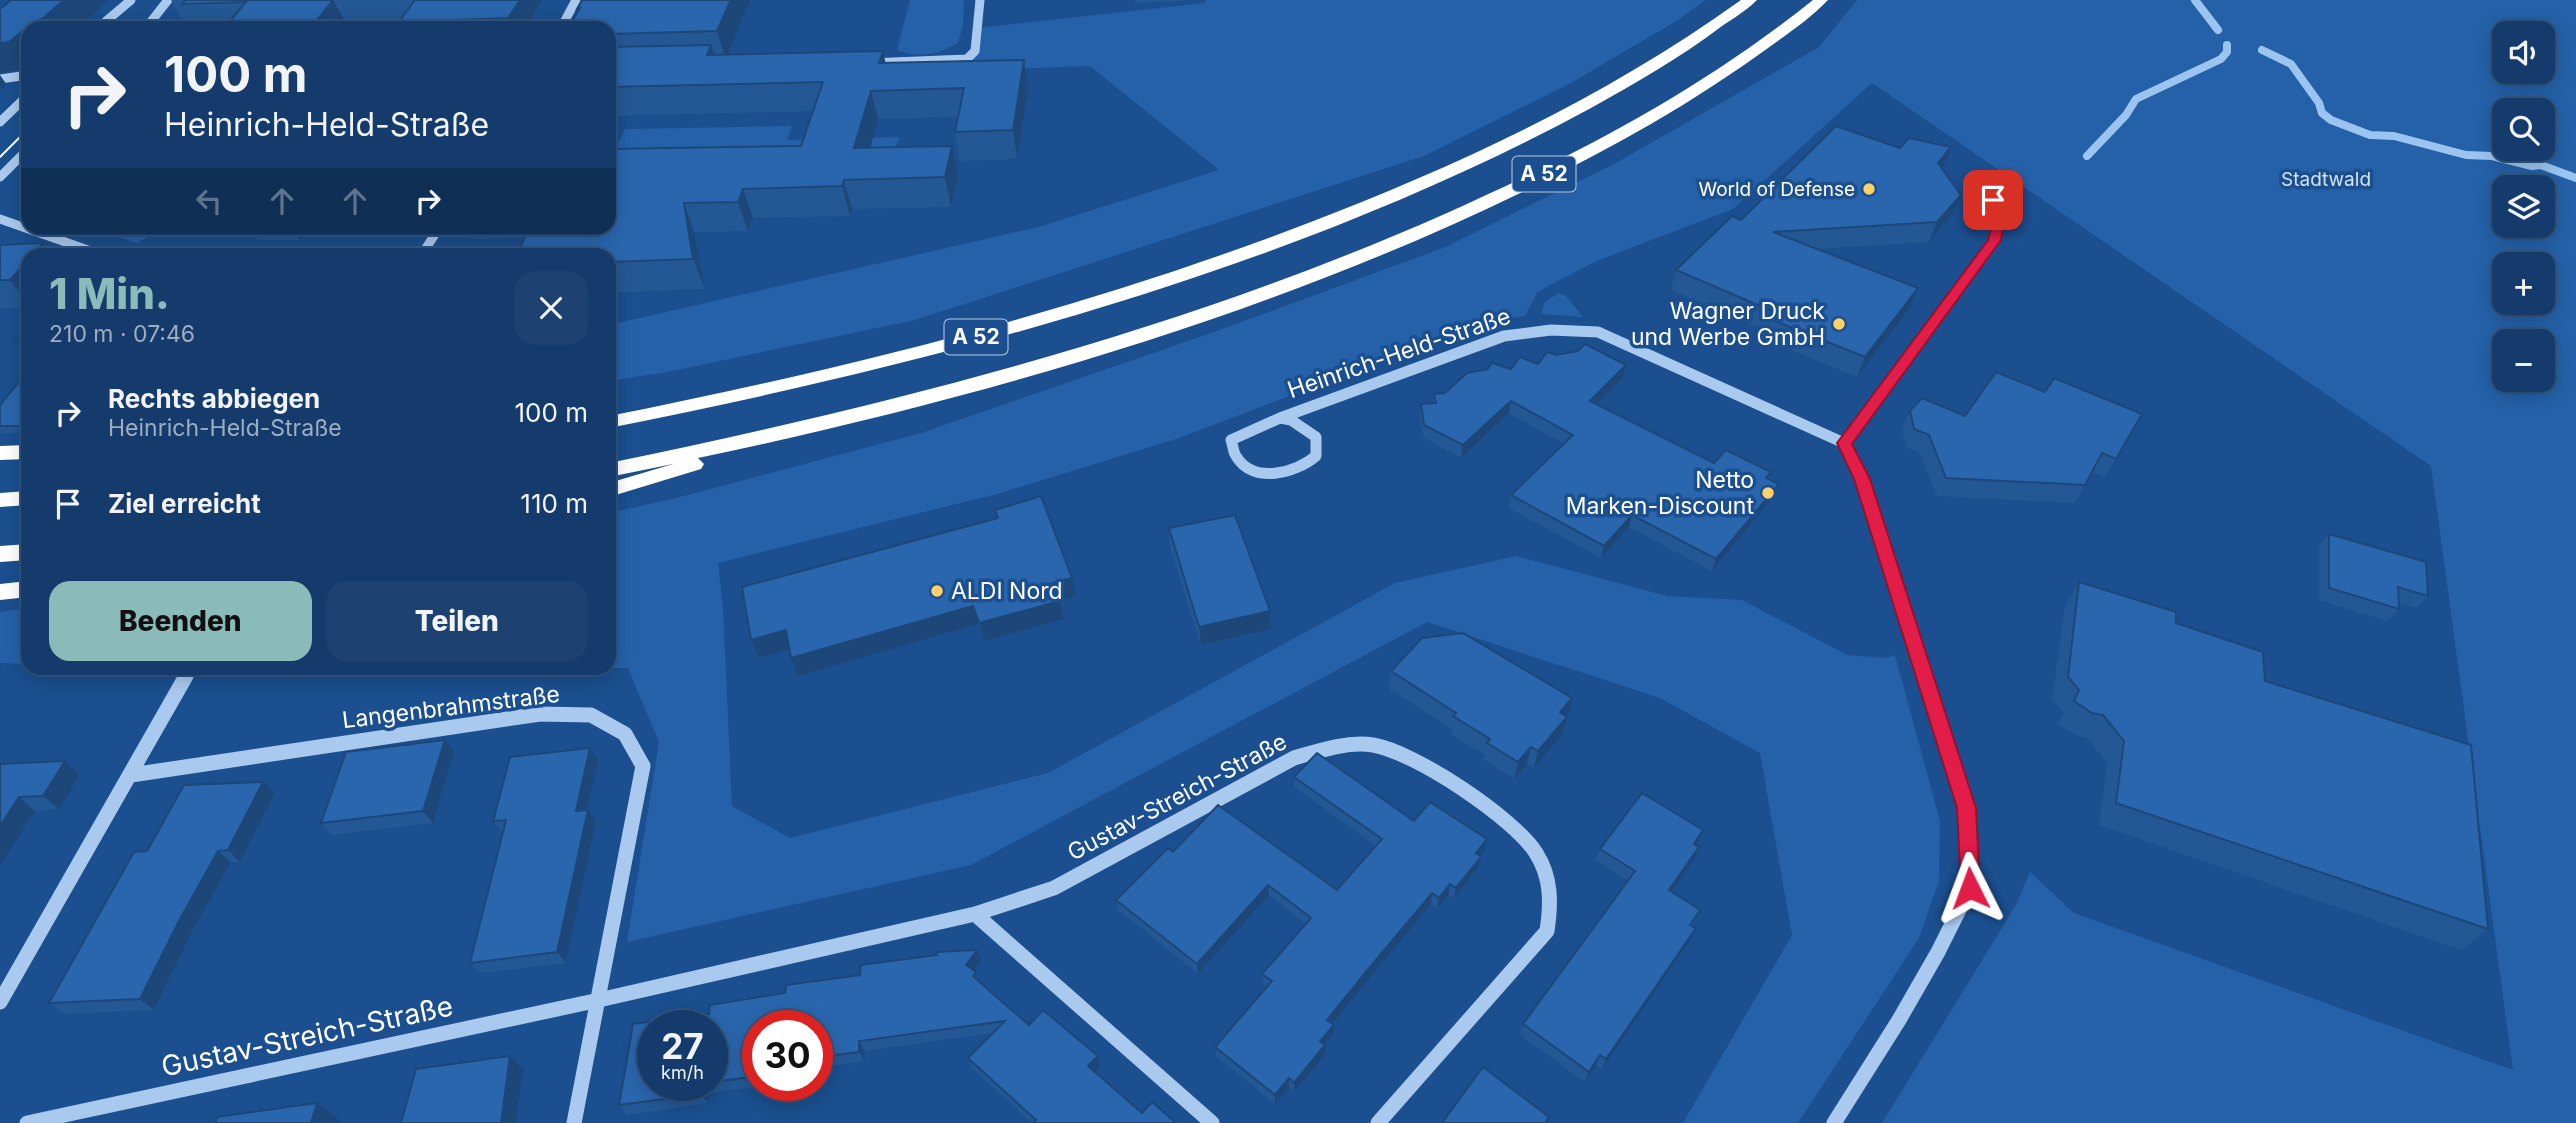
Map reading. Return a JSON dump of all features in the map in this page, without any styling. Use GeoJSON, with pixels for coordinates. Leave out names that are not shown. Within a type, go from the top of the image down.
{"type":"FeatureCollection","features":[{"type":"Feature","properties":{"kind":"highway","name":"A 52"},"geometry":{"type":"LineString","coordinates":[[616,420],[806,379],[978,336],[1125,293],[1280,241],[1412,188],[1531,133],[1646,69],[1750,0]]}},
{"type":"Feature","properties":{"kind":"highway","name":"A 52"},"geometry":{"type":"LineString","coordinates":[[616,469],[759,439],[995,379],[1161,329],[1297,281],[1407,237],[1566,164],[1652,117],[1742,61],[1821,0]]}},
{"type":"Feature","properties":{"kind":"highway"},"geometry":{"type":"LineString","coordinates":[[616,488],[672,472],[759,439]]}},
{"type":"Feature","properties":{"kind":"highway"},"geometry":{"type":"LineString","coordinates":[[0,453],[21,452]]}},
{"type":"Feature","properties":{"kind":"highway"},"geometry":{"type":"LineString","coordinates":[[0,500],[21,498]]}},
{"type":"Feature","properties":{"kind":"highway"},"geometry":{"type":"LineString","coordinates":[[0,554],[21,552]]}},
{"type":"Feature","properties":{"kind":"highway"},"geometry":{"type":"LineString","coordinates":[[0,592],[21,590]]}},
{"type":"Feature","properties":{"kind":"street"},"geometry":{"type":"LineString","coordinates":[[106,21],[131,0]]}},
{"type":"Feature","properties":{"kind":"street"},"geometry":{"type":"LineString","coordinates":[[151,21],[167,0]]}},
{"type":"Feature","properties":{"kind":"street"},"geometry":{"type":"LineString","coordinates":[[565,21],[576,0]]}},
{"type":"Feature","properties":{"kind":"street"},"geometry":{"type":"LineString","coordinates":[[856,64],[967,59],[975,51],[979,0]]}},
{"type":"Feature","properties":{"kind":"street"},"geometry":{"type":"LineString","coordinates":[[0,79],[21,76]]}},
{"type":"Feature","properties":{"kind":"street"},"geometry":{"type":"LineString","coordinates":[[0,122],[21,102]]}},
{"type":"Feature","properties":{"kind":"street"},"geometry":{"type":"LineString","coordinates":[[0,177],[21,156]]}},
{"type":"Feature","properties":{"kind":"street"},"geometry":{"type":"LineString","coordinates":[[1834,1123],[1925,975],[1970,888],[1967,808],[1862,479],[1844,443],[1994,240],[1999,220],[1993,200]]}},
{"type":"Feature","properties":{"kind":"street"},"geometry":{"type":"LineString","coordinates":[[0,219],[21,226]]}},
{"type":"Feature","properties":{"kind":"street"},"geometry":{"type":"LineString","coordinates":[[45,235],[82,248]]}},
{"type":"Feature","properties":{"kind":"street","name":"Heinrich-Held-Straße"},"geometry":{"type":"LineString","coordinates":[[1280,418],[1291,420],[1316,437],[1316,456],[1307,466],[1273,474],[1246,465],[1237,457],[1231,440],[1280,418],[1504,336],[1528,331],[1576,330],[1598,332],[1634,347],[1844,443]]}},
{"type":"Feature","properties":{"kind":"street"},"geometry":{"type":"LineString","coordinates":[[0,1002],[186,676]]}},
{"type":"Feature","properties":{"kind":"street","name":"Langenbrahmstraße"},"geometry":{"type":"LineString","coordinates":[[131,775],[540,714],[591,715],[625,734],[642,766],[599,1000]]}},
{"type":"Feature","properties":{"kind":"street","name":"Gustav-Streich-Straße"},"geometry":{"type":"LineString","coordinates":[[27,1123],[599,1000],[975,914],[1054,888],[1294,758],[1327,748],[1374,745],[1414,760],[1508,822],[1536,851],[1552,892],[1547,931],[1378,1123]]}},
{"type":"Feature","properties":{"kind":"street"},"geometry":{"type":"LineString","coordinates":[[975,914],[1212,1123]]}},
{"type":"Feature","properties":{"kind":"street"},"geometry":{"type":"LineString","coordinates":[[574,1123],[599,1000]]}},
{"type":"Feature","properties":{"kind":"green space"},"geometry":{"type":"Polygon","coordinates":[[[910,0],[964,0],[963,26],[958,43],[928,54],[897,50],[910,0]]]}},
{"type":"Feature","properties":{"kind":"green space"},"geometry":{"type":"Polygon","coordinates":[[[1206,0],[1706,0],[1673,23],[1571,83],[1424,156],[915,320],[667,372],[616,380],[616,323],[1042,226],[1219,170],[1090,66],[984,70],[968,59],[978,28],[1204,3],[1206,0]]]}},
{"type":"Feature","properties":{"kind":"green space","name":"Stadtwald"},"geometry":{"type":"Polygon","coordinates":[[[1857,0],[2576,0],[2576,1123],[1882,1123],[2016,905],[2030,872],[2074,913],[2513,1070],[2431,466],[1872,83],[1733,209],[1599,260],[1548,286],[1537,293],[1525,316],[1485,322],[1179,438],[997,494],[718,563],[723,608],[732,806],[790,838],[1048,773],[1395,583],[1516,556],[1667,596],[1742,600],[1847,655],[1887,658],[1895,655],[1940,821],[1939,881],[1919,938],[1798,1123],[1683,1123],[1792,935],[1760,753],[1660,698],[1427,622],[971,865],[627,942],[659,742],[628,668],[616,668],[616,511],[921,433],[1211,333],[1443,248],[1614,164],[1819,47],[1857,0]]]}},
{"type":"Feature","properties":{"kind":"green space"},"geometry":{"type":"Polygon","coordinates":[[[792,126],[787,140],[899,137],[892,161],[616,162],[616,148],[625,129],[792,126]]]}},
{"type":"Feature","properties":{"kind":"green space"},"geometry":{"type":"Polygon","coordinates":[[[112,235],[151,235],[137,243],[112,235]]]}},
{"type":"Feature","properties":{"kind":"green space"},"geometry":{"type":"Polygon","coordinates":[[[1559,293],[1566,296],[1583,317],[1541,314],[1545,302],[1559,293]]]}},
{"type":"Feature","properties":{"kind":"green space"},"geometry":{"type":"Polygon","coordinates":[[[21,609],[21,664],[0,663],[0,612],[21,609]]]}},
{"type":"Feature","properties":{"kind":"building"},"geometry":{"type":"Polygon","coordinates":[[[11,0],[64,0],[38,21],[21,21],[21,32],[9,42],[0,43],[0,9],[11,0]]]}},
{"type":"Feature","properties":{"kind":"building"},"geometry":{"type":"Polygon","coordinates":[[[186,0],[333,0],[316,21],[230,21],[246,2],[182,4],[186,0]]]}},
{"type":"Feature","properties":{"kind":"building"},"geometry":{"type":"Polygon","coordinates":[[[415,0],[520,0],[508,18],[400,21],[415,0]]]}},
{"type":"Feature","properties":{"kind":"building"},"geometry":{"type":"Polygon","coordinates":[[[582,0],[731,0],[717,31],[616,34],[616,21],[572,21],[580,8],[577,9],[582,0]]]}},
{"type":"Feature","properties":{"kind":"building"},"geometry":{"type":"Polygon","coordinates":[[[711,45],[707,55],[883,51],[879,63],[1024,60],[1013,130],[955,132],[964,88],[871,91],[854,148],[952,146],[945,177],[844,180],[842,186],[743,189],[738,202],[684,203],[693,259],[616,262],[616,248],[520,248],[526,235],[616,235],[616,149],[801,146],[823,82],[616,87],[616,47],[711,45]]]}},
{"type":"Feature","properties":{"kind":"building"},"geometry":{"type":"Polygon","coordinates":[[[1836,126],[1900,148],[1909,138],[1951,147],[1938,163],[1961,195],[1937,222],[1773,232],[1918,288],[1865,357],[1773,320],[1779,314],[1676,270],[1732,216],[1741,220],[1836,126]]]}},
{"type":"Feature","properties":{"kind":"building"},"geometry":{"type":"Polygon","coordinates":[[[43,243],[39,248],[21,248],[21,268],[10,280],[0,280],[0,245],[43,243]]]}},
{"type":"Feature","properties":{"kind":"building"},"geometry":{"type":"Polygon","coordinates":[[[1585,344],[1626,365],[1590,401],[1714,463],[1726,450],[1771,472],[1766,478],[1779,484],[1716,559],[1632,515],[1604,546],[1511,495],[1573,435],[1511,401],[1463,445],[1424,425],[1421,404],[1436,403],[1434,394],[1445,393],[1467,373],[1488,369],[1492,363],[1511,369],[1520,357],[1538,364],[1547,352],[1556,355],[1578,351],[1585,344]]]}},
{"type":"Feature","properties":{"kind":"building"},"geometry":{"type":"Polygon","coordinates":[[[1996,372],[2045,392],[2054,378],[2142,414],[2116,459],[2102,453],[2085,485],[1946,478],[1929,435],[1914,429],[1910,411],[1922,398],[1965,416],[1996,372]]]}},
{"type":"Feature","properties":{"kind":"building"},"geometry":{"type":"Polygon","coordinates":[[[21,380],[20,426],[0,426],[0,405],[21,380]]]}},
{"type":"Feature","properties":{"kind":"building","name":"ALDI Nord"},"geometry":{"type":"Polygon","coordinates":[[[1041,496],[1072,578],[1053,583],[1060,601],[979,623],[973,606],[791,658],[786,630],[751,640],[742,587],[998,518],[995,510],[1041,496]]]}},
{"type":"Feature","properties":{"kind":"building"},"geometry":{"type":"Polygon","coordinates":[[[1235,515],[1270,611],[1199,627],[1169,528],[1235,515]]]}},
{"type":"Feature","properties":{"kind":"building"},"geometry":{"type":"Polygon","coordinates":[[[2329,534],[2426,562],[2428,596],[2398,587],[2399,609],[2329,588],[2329,534]]]}},
{"type":"Feature","properties":{"kind":"building"},"geometry":{"type":"Polygon","coordinates":[[[2079,582],[2176,612],[2176,623],[2263,652],[2265,681],[2471,745],[2488,929],[2116,803],[2124,741],[2103,715],[2092,713],[2074,701],[2079,690],[2068,677],[2079,582]]]}},
{"type":"Feature","properties":{"kind":"building"},"geometry":{"type":"Polygon","coordinates":[[[1463,633],[1572,698],[1560,712],[1567,717],[1538,751],[1531,747],[1518,762],[1487,743],[1490,739],[1453,716],[1456,713],[1391,671],[1422,638],[1463,633]]]}},
{"type":"Feature","properties":{"kind":"building"},"geometry":{"type":"Polygon","coordinates":[[[445,740],[423,811],[321,823],[346,752],[445,740]]]}},
{"type":"Feature","properties":{"kind":"building"},"geometry":{"type":"Polygon","coordinates":[[[590,748],[576,811],[588,810],[557,952],[470,963],[506,820],[493,821],[510,757],[590,748]]]}},
{"type":"Feature","properties":{"kind":"building"},"geometry":{"type":"Polygon","coordinates":[[[1317,753],[1414,821],[1430,802],[1487,839],[1476,853],[1481,857],[1456,888],[1450,884],[1439,898],[1432,893],[1370,967],[1327,1020],[1334,1025],[1320,1041],[1325,1045],[1294,1083],[1289,1078],[1275,1095],[1215,1047],[1272,981],[1262,974],[1311,918],[1268,885],[1197,964],[1116,900],[1168,848],[1173,852],[1218,805],[1337,890],[1382,839],[1294,777],[1317,753]]]}},
{"type":"Feature","properties":{"kind":"building"},"geometry":{"type":"Polygon","coordinates":[[[65,761],[43,796],[19,797],[0,826],[0,764],[65,761]]]}},
{"type":"Feature","properties":{"kind":"building"},"geometry":{"type":"Polygon","coordinates":[[[263,782],[228,850],[218,851],[140,999],[49,1003],[134,852],[147,851],[184,785],[263,782]]]}},
{"type":"Feature","properties":{"kind":"building"},"geometry":{"type":"Polygon","coordinates":[[[1642,793],[1703,830],[1694,844],[1699,847],[1669,890],[1700,910],[1690,925],[1696,928],[1606,1059],[1600,1055],[1589,1072],[1523,1024],[1635,871],[1600,849],[1642,793]]]}},
{"type":"Feature","properties":{"kind":"building"},"geometry":{"type":"Polygon","coordinates":[[[977,950],[966,965],[976,972],[973,976],[1000,1000],[1029,1025],[1043,1010],[1098,1056],[1088,1066],[1142,1113],[1152,1102],[1176,1123],[1032,1123],[1036,1120],[968,1058],[1005,1021],[859,1041],[859,1052],[833,1055],[833,1010],[742,1010],[742,1078],[728,1080],[728,1010],[709,1010],[710,1005],[785,993],[786,985],[860,975],[861,965],[937,955],[936,952],[977,950]]]}},
{"type":"Feature","properties":{"kind":"building"},"geometry":{"type":"Polygon","coordinates":[[[637,1023],[637,1101],[649,1101],[619,1105],[633,1024],[637,1023]]]}},
{"type":"Feature","properties":{"kind":"building"},"geometry":{"type":"Polygon","coordinates":[[[510,1056],[501,1123],[401,1123],[416,1069],[510,1056]]]}},
{"type":"Feature","properties":{"kind":"building"},"geometry":{"type":"Polygon","coordinates":[[[1483,1067],[1549,1117],[1545,1123],[1442,1123],[1483,1067]]]}},
{"type":"Feature","properties":{"kind":"building"},"geometry":{"type":"Polygon","coordinates":[[[317,1103],[311,1123],[215,1123],[217,1117],[317,1103]]]}},
{"type":"Feature","properties":{"kind":"waterway"},"geometry":{"type":"LineString","coordinates":[[2195,0],[2218,30]]}},
{"type":"Feature","properties":{"kind":"waterway"},"geometry":{"type":"LineString","coordinates":[[2087,156],[2126,115],[2136,99],[2221,59],[2227,52],[2227,45]]}},
{"type":"Feature","properties":{"kind":"waterway"},"geometry":{"type":"LineString","coordinates":[[2262,50],[2291,64],[2319,103],[2322,113],[2331,120],[2370,135],[2394,136],[2466,155],[2492,156],[2532,166],[2541,165],[2576,178]]}},
{"type":"Feature","properties":{"kind":"tram line"},"geometry":{"type":"LineString","coordinates":[[0,157],[21,136]]}},
{"type":"Feature","properties":{"kind":"place","name":"World of Defense"},"geometry":{"type":"Point","coordinates":[1869,189]}},
{"type":"Feature","properties":{"kind":"place","name":"Wagner Druck und Werbe GmbH"},"geometry":{"type":"Point","coordinates":[1839,324]}},
{"type":"Feature","properties":{"kind":"place","name":"Netto Marken-Discount"},"geometry":{"type":"Point","coordinates":[1768,493]}},
{"type":"Feature","properties":{"kind":"place","name":"ALDI Nord"},"geometry":{"type":"Point","coordinates":[937,591]}},
{"type":"Feature","properties":{"kind":"route"},"geometry":{"type":"LineString","coordinates":[[1970,888],[1967,808],[1862,479],[1844,443],[1994,240],[1999,220],[1993,200]]}}]}
